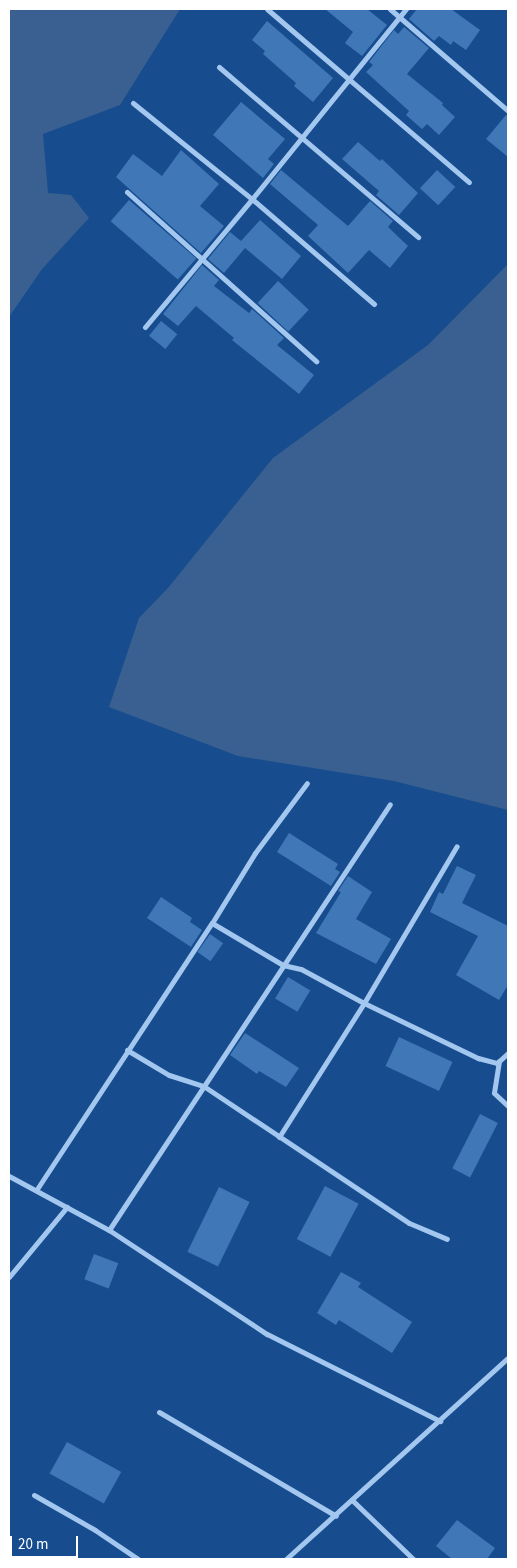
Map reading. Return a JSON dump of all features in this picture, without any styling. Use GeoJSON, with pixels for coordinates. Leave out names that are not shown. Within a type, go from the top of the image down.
{"type":"FeatureCollection","features":[{"type":"Feature","properties":{"kind":"street"},"geometry":{"type":"LineString","coordinates":[[267,9],[469,182]]}},
{"type":"Feature","properties":{"kind":"street"},"geometry":{"type":"LineString","coordinates":[[390,9],[508,111]]}},
{"type":"Feature","properties":{"kind":"street"},"geometry":{"type":"LineString","coordinates":[[145,326],[252,200],[406,9]]}},
{"type":"Feature","properties":{"kind":"street"},"geometry":{"type":"LineString","coordinates":[[219,67],[418,237]]}},
{"type":"Feature","properties":{"kind":"street"},"geometry":{"type":"LineString","coordinates":[[133,103],[252,200],[374,304]]}},
{"type":"Feature","properties":{"kind":"street"},"geometry":{"type":"LineString","coordinates":[[126,192],[316,361]]}},
{"type":"Feature","properties":{"kind":"street"},"geometry":{"type":"LineString","coordinates":[[37,1189],[212,923],[255,853],[307,783]]}},
{"type":"Feature","properties":{"kind":"street"},"geometry":{"type":"LineString","coordinates":[[109,1230],[390,804]]}},
{"type":"Feature","properties":{"kind":"street"},"geometry":{"type":"LineString","coordinates":[[279,1137],[364,1003],[457,846]]}},
{"type":"Feature","properties":{"kind":"street"},"geometry":{"type":"LineString","coordinates":[[212,923],[283,965],[301,969],[364,1003],[478,1058],[490,1062],[499,1061],[508,1053]]}},
{"type":"Feature","properties":{"kind":"street"},"geometry":{"type":"LineString","coordinates":[[127,1050],[168,1075],[205,1087],[409,1223],[447,1239]]}},
{"type":"Feature","properties":{"kind":"street"},"geometry":{"type":"LineString","coordinates":[[499,1061],[494,1093],[508,1106]]}},
{"type":"Feature","properties":{"kind":"street"},"geometry":{"type":"LineString","coordinates":[[9,1176],[37,1189],[109,1230],[267,1334],[440,1421]]}},
{"type":"Feature","properties":{"kind":"street"},"geometry":{"type":"LineString","coordinates":[[9,1277],[67,1207]]}},
{"type":"Feature","properties":{"kind":"street"},"geometry":{"type":"LineString","coordinates":[[286,1559],[336,1516],[508,1358]]}},
{"type":"Feature","properties":{"kind":"street"},"geometry":{"type":"LineString","coordinates":[[159,1412],[336,1516]]}},
{"type":"Feature","properties":{"kind":"street"},"geometry":{"type":"LineString","coordinates":[[34,1495],[95,1530],[138,1559]]}},
{"type":"Feature","properties":{"kind":"street"},"geometry":{"type":"LineString","coordinates":[[352,1500],[413,1559]]}},
{"type":"Feature","properties":{"kind":"water"},"geometry":{"type":"Polygon","coordinates":[[[9,9],[180,9],[120,105],[43,134],[48,193],[71,195],[89,218],[42,269],[9,317],[9,9]]]}},
{"type":"Feature","properties":{"kind":"water"},"geometry":{"type":"Polygon","coordinates":[[[508,264],[508,810],[394,781],[238,756],[109,707],[139,618],[168,588],[273,458],[428,345],[508,264]]]}},
{"type":"Feature","properties":{"kind":"building"},"geometry":{"type":"Polygon","coordinates":[[[325,9],[367,9],[387,25],[362,56],[345,43],[353,32],[325,9]]]}},
{"type":"Feature","properties":{"kind":"building"},"geometry":{"type":"Polygon","coordinates":[[[417,9],[451,9],[480,30],[466,50],[453,41],[451,45],[439,36],[434,41],[409,19],[417,9]]]}},
{"type":"Feature","properties":{"kind":"building"},"geometry":{"type":"Polygon","coordinates":[[[267,21],[333,78],[313,102],[294,86],[296,83],[263,54],[265,51],[252,40],[267,21]]]}},
{"type":"Feature","properties":{"kind":"building"},"geometry":{"type":"Polygon","coordinates":[[[404,27],[429,48],[407,74],[443,103],[442,105],[455,117],[439,135],[427,124],[422,129],[406,115],[409,111],[366,72],[373,65],[369,62],[394,30],[398,34],[404,27]]]}},
{"type":"Feature","properties":{"kind":"building"},"geometry":{"type":"Polygon","coordinates":[[[241,102],[285,139],[268,159],[274,164],[263,178],[213,135],[241,102]]]}},
{"type":"Feature","properties":{"kind":"building"},"geometry":{"type":"Polygon","coordinates":[[[508,115],[508,157],[486,139],[508,115]]]}},
{"type":"Feature","properties":{"kind":"building"},"geometry":{"type":"Polygon","coordinates":[[[358,142],[380,161],[382,159],[418,193],[399,215],[376,195],[379,191],[342,159],[358,142]]]}},
{"type":"Feature","properties":{"kind":"building"},"geometry":{"type":"Polygon","coordinates":[[[181,150],[219,184],[200,206],[224,226],[201,253],[116,177],[133,154],[162,176],[181,150]]]}},
{"type":"Feature","properties":{"kind":"building"},"geometry":{"type":"Polygon","coordinates":[[[281,170],[348,226],[370,201],[393,221],[388,227],[408,246],[390,268],[369,250],[348,273],[308,236],[318,225],[270,184],[281,170]]]}},
{"type":"Feature","properties":{"kind":"building"},"geometry":{"type":"Polygon","coordinates":[[[437,170],[455,187],[438,205],[420,188],[437,170]]]}},
{"type":"Feature","properties":{"kind":"building"},"geometry":{"type":"Polygon","coordinates":[[[129,200],[196,258],[178,280],[111,221],[129,200]]]}},
{"type":"Feature","properties":{"kind":"building"},"geometry":{"type":"Polygon","coordinates":[[[260,220],[301,256],[282,279],[245,248],[224,273],[208,259],[230,232],[241,241],[260,220]]]}},
{"type":"Feature","properties":{"kind":"building"},"geometry":{"type":"Polygon","coordinates":[[[202,265],[219,280],[214,286],[249,313],[252,309],[284,338],[277,345],[314,375],[299,394],[232,340],[234,338],[196,306],[178,326],[163,314],[202,265]]]}},
{"type":"Feature","properties":{"kind":"building"},"geometry":{"type":"Polygon","coordinates":[[[278,281],[309,310],[288,332],[258,303],[278,281]]]}},
{"type":"Feature","properties":{"kind":"building"},"geometry":{"type":"Polygon","coordinates":[[[161,321],[177,334],[165,349],[149,336],[161,321]]]}},
{"type":"Feature","properties":{"kind":"building"},"geometry":{"type":"Polygon","coordinates":[[[289,833],[338,864],[335,869],[340,872],[331,886],[277,852],[289,833]]]}},
{"type":"Feature","properties":{"kind":"building"},"geometry":{"type":"Polygon","coordinates":[[[457,866],[476,875],[462,903],[508,926],[508,985],[499,1000],[456,975],[478,936],[430,912],[439,892],[443,894],[457,866]]]}},
{"type":"Feature","properties":{"kind":"building"},"geometry":{"type":"Polygon","coordinates":[[[348,876],[372,892],[356,919],[391,939],[376,964],[316,933],[341,892],[338,891],[348,876]]]}},
{"type":"Feature","properties":{"kind":"building"},"geometry":{"type":"Polygon","coordinates":[[[161,897],[192,918],[190,922],[202,930],[191,947],[147,918],[161,897]]]}},
{"type":"Feature","properties":{"kind":"building"},"geometry":{"type":"Polygon","coordinates":[[[210,934],[223,943],[210,961],[197,952],[210,934]]]}},
{"type":"Feature","properties":{"kind":"building"},"geometry":{"type":"Polygon","coordinates":[[[288,977],[310,990],[297,1012],[275,998],[288,977]]]}},
{"type":"Feature","properties":{"kind":"building"},"geometry":{"type":"Polygon","coordinates":[[[245,1033],[299,1068],[286,1087],[259,1071],[257,1074],[230,1055],[245,1033]]]}},
{"type":"Feature","properties":{"kind":"building"},"geometry":{"type":"Polygon","coordinates":[[[399,1037],[452,1062],[439,1091],[385,1066],[399,1037]]]}},
{"type":"Feature","properties":{"kind":"building"},"geometry":{"type":"Polygon","coordinates":[[[480,1114],[498,1123],[470,1177],[452,1168],[480,1114]]]}},
{"type":"Feature","properties":{"kind":"building"},"geometry":{"type":"Polygon","coordinates":[[[325,1186],[359,1204],[330,1257],[297,1239],[325,1186]]]}},
{"type":"Feature","properties":{"kind":"building"},"geometry":{"type":"Polygon","coordinates":[[[219,1187],[250,1202],[218,1267],[187,1252],[219,1187]]]}},
{"type":"Feature","properties":{"kind":"building"},"geometry":{"type":"Polygon","coordinates":[[[94,1254],[118,1263],[109,1289],[84,1279],[94,1254]]]}},
{"type":"Feature","properties":{"kind":"building"},"geometry":{"type":"Polygon","coordinates":[[[341,1272],[361,1283],[358,1287],[412,1322],[392,1353],[339,1320],[336,1325],[317,1313],[341,1272]]]}},
{"type":"Feature","properties":{"kind":"building"},"geometry":{"type":"Polygon","coordinates":[[[67,1442],[121,1472],[104,1504],[50,1473],[67,1442]]]}},
{"type":"Feature","properties":{"kind":"building"},"geometry":{"type":"Polygon","coordinates":[[[457,1520],[495,1548],[487,1559],[452,1559],[436,1546],[457,1520]]]}}]}
